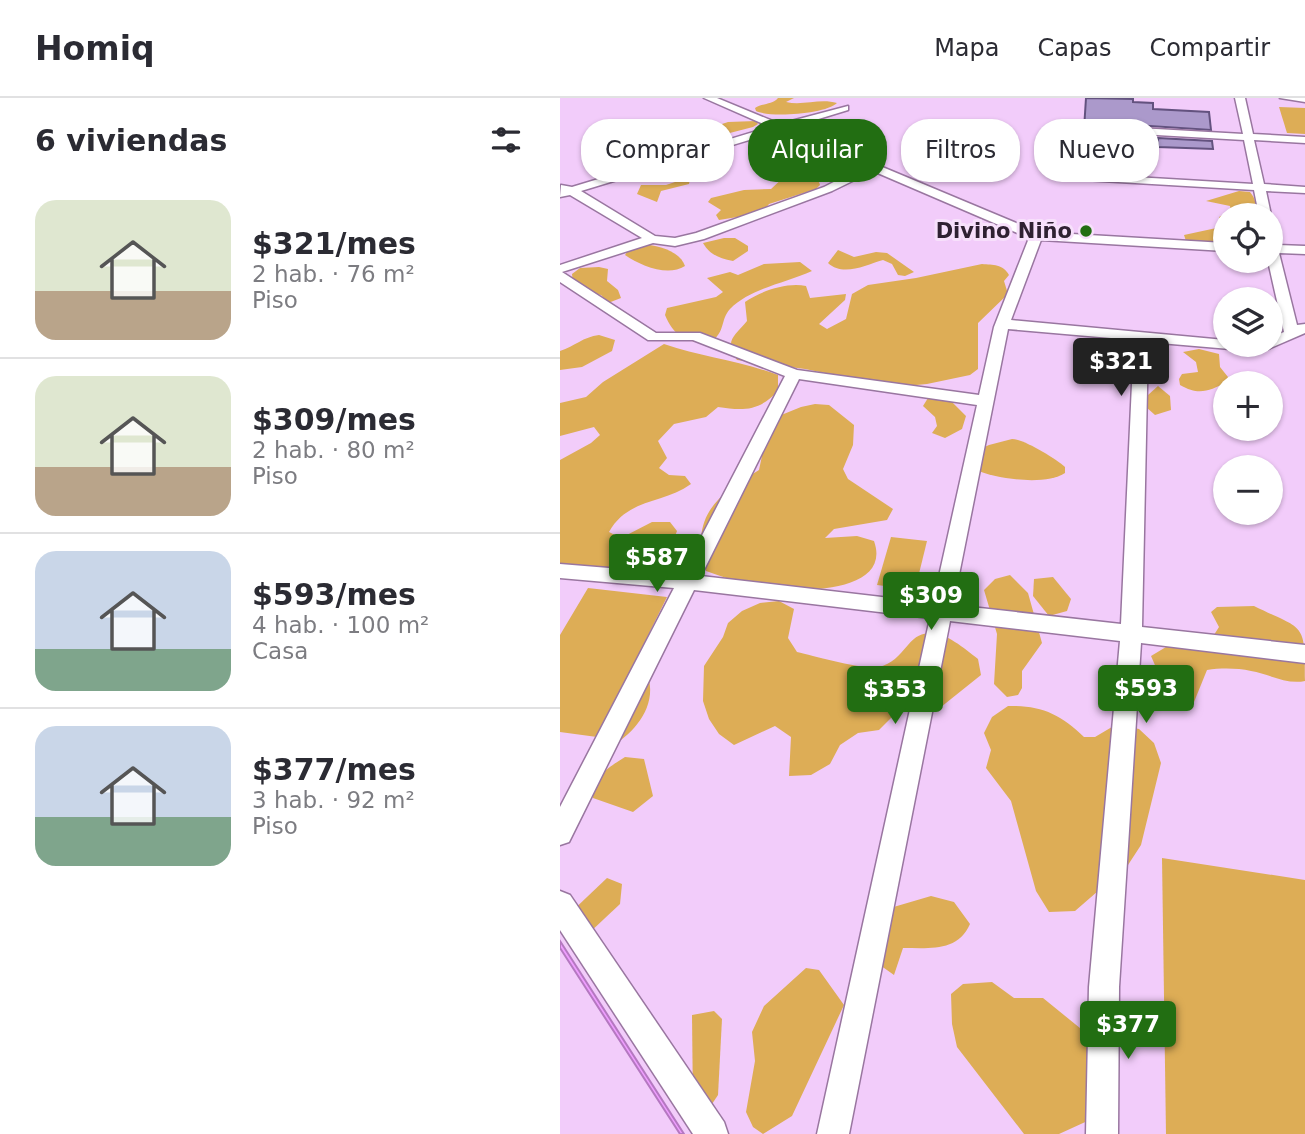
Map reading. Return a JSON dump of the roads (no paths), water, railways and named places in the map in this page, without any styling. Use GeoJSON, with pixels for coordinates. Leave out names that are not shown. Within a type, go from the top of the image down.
{"type":"FeatureCollection","features":[{"type":"Feature","properties":{"kind":"street"},"geometry":{"type":"LineString","coordinates":[[709,98],[761,119]]}},
{"type":"Feature","properties":{"kind":"street"},"geometry":{"type":"LineString","coordinates":[[1240,98],[1262,203]]}},
{"type":"Feature","properties":{"kind":"street"},"geometry":{"type":"LineString","coordinates":[[1286,98],[1305,99]]}},
{"type":"Feature","properties":{"kind":"street"},"geometry":{"type":"LineString","coordinates":[[808,119],[845,108]]}},
{"type":"Feature","properties":{"kind":"street"},"geometry":{"type":"LineString","coordinates":[[1159,132],[1305,140]]}},
{"type":"Feature","properties":{"kind":"street"},"geometry":{"type":"LineString","coordinates":[[564,189],[748,136]]}},
{"type":"Feature","properties":{"kind":"street"},"geometry":{"type":"LineString","coordinates":[[887,173],[1035,235],[1213,246]]}},
{"type":"Feature","properties":{"kind":"street"},"geometry":{"type":"LineString","coordinates":[[1159,181],[1305,190]]}},
{"type":"Feature","properties":{"kind":"street"},"geometry":{"type":"LineString","coordinates":[[564,189],[652,239],[676,242],[700,236],[842,182]]}},
{"type":"Feature","properties":{"kind":"street"},"geometry":{"type":"LineString","coordinates":[[833,1134],[1002,324],[1035,235]]}},
{"type":"Feature","properties":{"kind":"street"},"geometry":{"type":"LineString","coordinates":[[560,269],[652,239]]}},
{"type":"Feature","properties":{"kind":"street"},"geometry":{"type":"LineString","coordinates":[[1283,247],[1305,250]]}},
{"type":"Feature","properties":{"kind":"street"},"geometry":{"type":"LineString","coordinates":[[1280,273],[1298,330]]}},
{"type":"Feature","properties":{"kind":"street"},"geometry":{"type":"LineString","coordinates":[[560,276],[653,337],[695,336],[794,374],[986,401]]}},
{"type":"Feature","properties":{"kind":"street"},"geometry":{"type":"LineString","coordinates":[[1002,324],[1213,343]]}},
{"type":"Feature","properties":{"kind":"street"},"geometry":{"type":"LineString","coordinates":[[1102,1134],[1104,987],[1131,634],[1141,337]]}},
{"type":"Feature","properties":{"kind":"street"},"geometry":{"type":"LineString","coordinates":[[560,834],[794,374]]}},
{"type":"Feature","properties":{"kind":"street"},"geometry":{"type":"LineString","coordinates":[[560,571],[687,582],[1305,654]]}},
{"type":"Feature","properties":{"kind":"street"},"geometry":{"type":"LineString","coordinates":[[560,905],[712,1134]]}},
{"type":"Feature","properties":{"kind":"place","name":"Divino Niño"},"geometry":{"type":"Point","coordinates":[1086,231]}}]}
